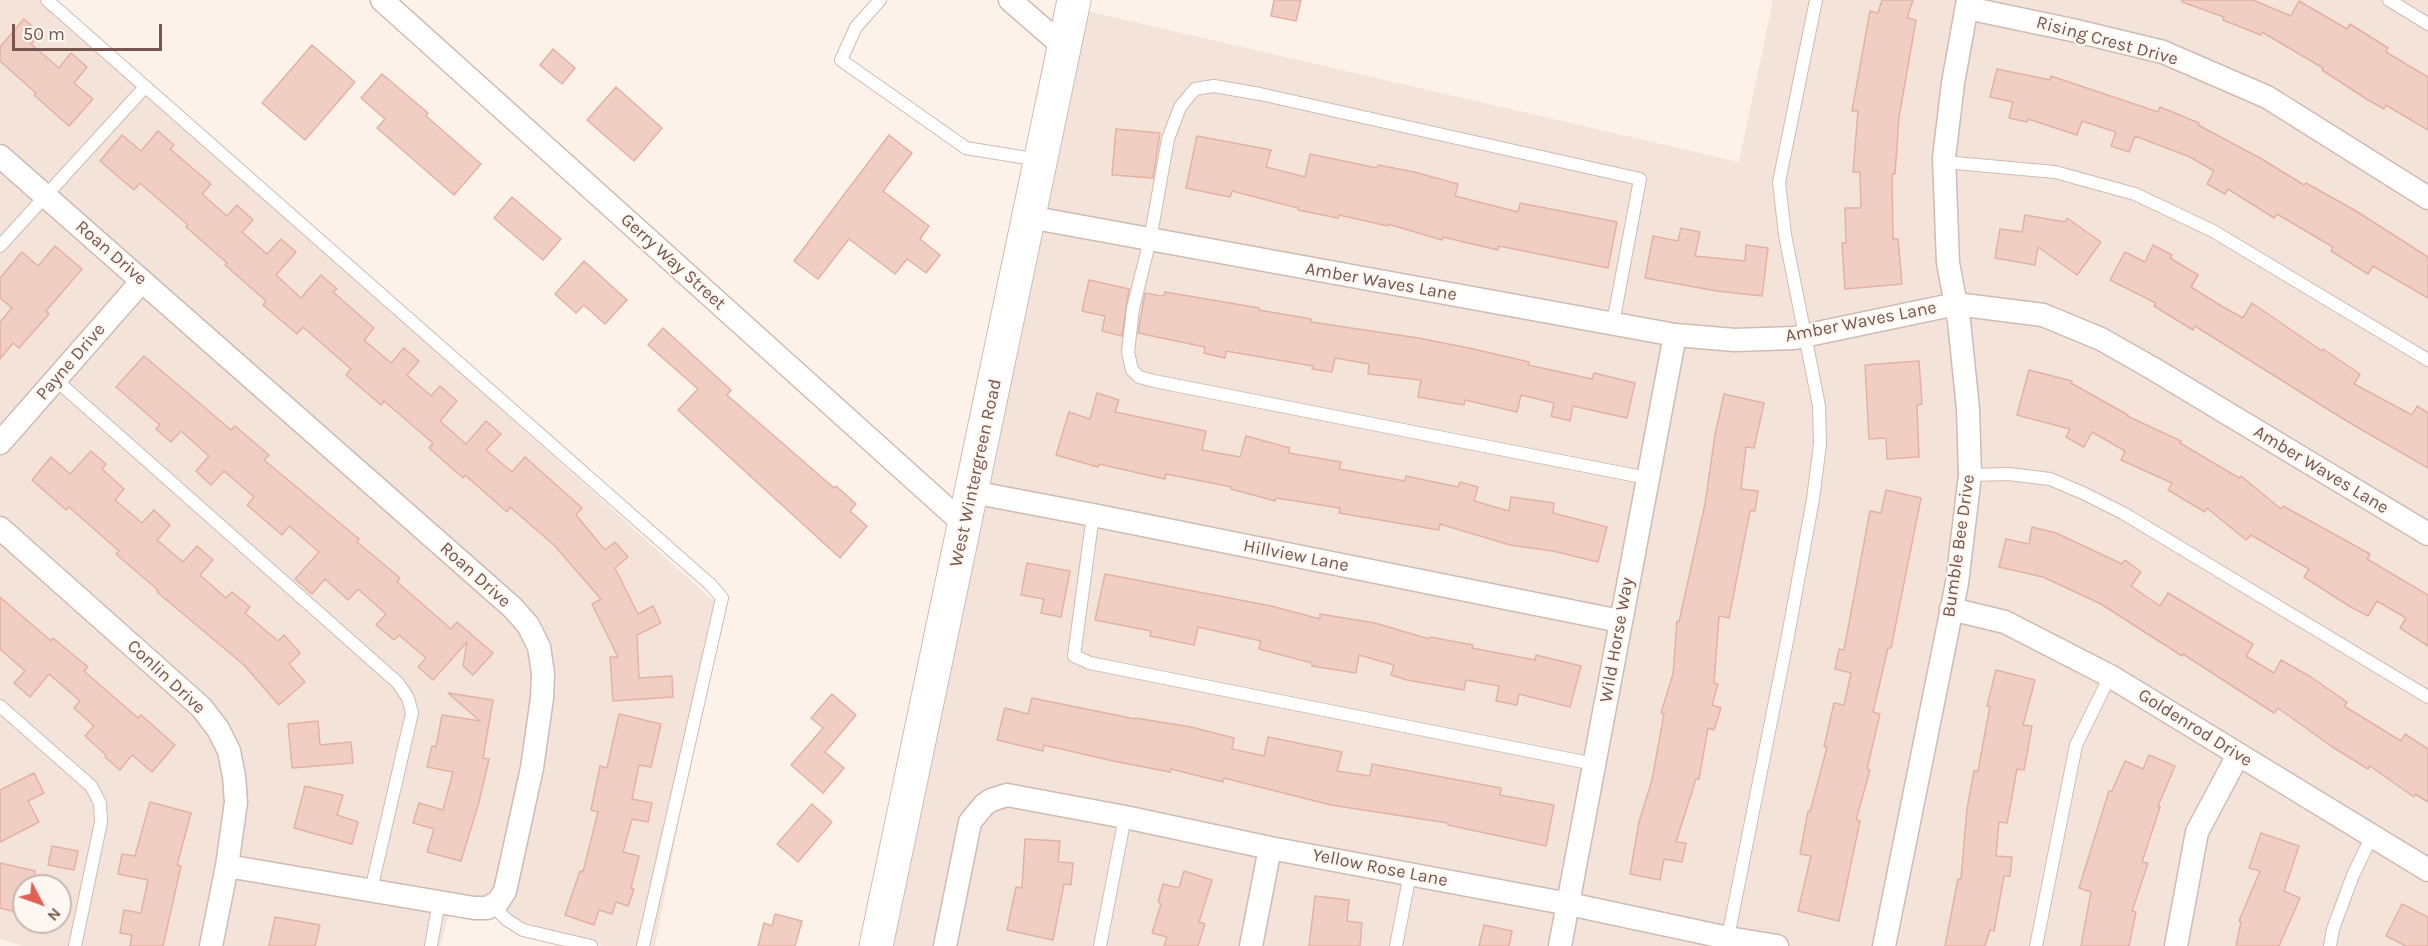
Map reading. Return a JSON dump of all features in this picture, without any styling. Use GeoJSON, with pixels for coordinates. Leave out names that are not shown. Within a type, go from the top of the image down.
{"type":"FeatureCollection","features":[{"type":"Feature","properties":{"kind":"main road","name":"West Wintergreen Road"},"geometry":{"type":"LineString","coordinates":[[876,946],[1074,0]]}},
{"type":"Feature","properties":{"kind":"street","name":"Gerry Way Street"},"geometry":{"type":"LineString","coordinates":[[382,0],[964,524]]}},
{"type":"Feature","properties":{"kind":"street"},"geometry":{"type":"LineString","coordinates":[[1010,0],[1064,47]]}},
{"type":"Feature","properties":{"kind":"street","name":"Bumble Bee Drive"},"geometry":{"type":"LineString","coordinates":[[1884,946],[1957,583],[1970,475],[1968,409],[1956,304],[1948,264],[1944,162],[1953,83],[1968,4]]}},
{"type":"Feature","properties":{"kind":"street","name":"Rising Crest Drive"},"geometry":{"type":"LineString","coordinates":[[1968,4],[2163,52],[2267,97],[2428,198]]}},
{"type":"Feature","properties":{"kind":"street","name":"Roan Drive"},"geometry":{"type":"LineString","coordinates":[[0,156],[503,599],[528,625],[539,647],[543,673],[542,698],[532,768],[505,891],[498,902],[492,905]]}},
{"type":"Feature","properties":{"kind":"street","name":"Amber Waves Lane"},"geometry":{"type":"LineString","coordinates":[[1029,217],[1675,335],[1735,340],[1806,335],[1956,304],[2043,315],[2101,339],[2152,368],[2428,534]]}},
{"type":"Feature","properties":{"kind":"street","name":"Payne Drive"},"geometry":{"type":"LineString","coordinates":[[0,443],[142,281]]}},
{"type":"Feature","properties":{"kind":"street","name":"Wild Horse Way"},"geometry":{"type":"LineString","coordinates":[[1560,946],[1675,335]]}},
{"type":"Feature","properties":{"kind":"street","name":"Hillview Lane"},"geometry":{"type":"LineString","coordinates":[[972,492],[1620,621]]}},
{"type":"Feature","properties":{"kind":"street","name":"Conlin Drive"},"geometry":{"type":"LineString","coordinates":[[0,528],[201,707],[218,729],[229,752],[236,802],[227,866],[211,946]]}},
{"type":"Feature","properties":{"kind":"street","name":"Goldenrod Drive"},"geometry":{"type":"LineString","coordinates":[[1951,609],[2005,622],[2110,676],[2428,870]]}},
{"type":"Feature","properties":{"kind":"street"},"geometry":{"type":"LineString","coordinates":[[2176,946],[2197,832],[2238,755]]}},
{"type":"Feature","properties":{"kind":"street","name":"Yellow Rose Lane"},"geometry":{"type":"LineString","coordinates":[[945,946],[970,822],[984,805],[1007,795],[1270,848],[1569,904],[1727,942],[1777,946]]}},
{"type":"Feature","properties":{"kind":"street"},"geometry":{"type":"LineString","coordinates":[[1251,946],[1270,848]]}},
{"type":"Feature","properties":{"kind":"street"},"geometry":{"type":"LineString","coordinates":[[227,866],[474,908],[487,908],[492,905]]}},
{"type":"Feature","properties":{"kind":"lane"},"geometry":{"type":"LineString","coordinates":[[47,0],[722,598],[643,946]]}},
{"type":"Feature","properties":{"kind":"lane"},"geometry":{"type":"LineString","coordinates":[[880,0],[856,27],[841,60],[966,148],[1041,160]]}},
{"type":"Feature","properties":{"kind":"lane"},"geometry":{"type":"LineString","coordinates":[[1727,942],[1756,803],[1813,499],[1821,424],[1820,406],[1785,235],[1779,182],[1816,0]]}},
{"type":"Feature","properties":{"kind":"lane"},"geometry":{"type":"LineString","coordinates":[[2389,0],[2428,24]]}},
{"type":"Feature","properties":{"kind":"lane"},"geometry":{"type":"LineString","coordinates":[[1612,323],[1640,179],[1260,94],[1214,86],[1195,89],[1180,107],[1168,139],[1150,240],[1133,308],[1128,352],[1132,370],[1139,377],[1647,478]]}},
{"type":"Feature","properties":{"kind":"lane"},"geometry":{"type":"LineString","coordinates":[[0,246],[146,87]]}},
{"type":"Feature","properties":{"kind":"lane"},"geometry":{"type":"LineString","coordinates":[[1944,162],[2055,172],[2135,194],[2213,231],[2428,360]]}},
{"type":"Feature","properties":{"kind":"lane"},"geometry":{"type":"LineString","coordinates":[[56,380],[398,683],[408,698],[412,713],[371,890]]}},
{"type":"Feature","properties":{"kind":"lane"},"geometry":{"type":"LineString","coordinates":[[1970,475],[2009,474],[2050,479],[2083,493],[2123,513],[2428,697]]}},
{"type":"Feature","properties":{"kind":"lane"},"geometry":{"type":"LineString","coordinates":[[1093,515],[1074,656],[1090,663],[1594,764]]}},
{"type":"Feature","properties":{"kind":"lane"},"geometry":{"type":"LineString","coordinates":[[2037,946],[2076,745],[2110,676]]}},
{"type":"Feature","properties":{"kind":"lane"},"geometry":{"type":"LineString","coordinates":[[0,706],[91,786],[100,803],[100,822],[75,946]]}},
{"type":"Feature","properties":{"kind":"lane"},"geometry":{"type":"LineString","coordinates":[[1100,946],[1125,817]]}},
{"type":"Feature","properties":{"kind":"lane"},"geometry":{"type":"LineString","coordinates":[[2330,946],[2333,929],[2353,875],[2372,836]]}},
{"type":"Feature","properties":{"kind":"lane"},"geometry":{"type":"LineString","coordinates":[[1396,946],[1410,874]]}},
{"type":"Feature","properties":{"kind":"lane"},"geometry":{"type":"LineString","coordinates":[[431,946],[439,902]]}},
{"type":"Feature","properties":{"kind":"lane"},"geometry":{"type":"LineString","coordinates":[[492,905],[507,920],[523,930],[591,946]]}},
{"type":"Feature","properties":{"kind":"shaded area"},"geometry":{"type":"Polygon","coordinates":[[[0,0],[48,0],[719,606],[655,946],[603,946],[474,908],[452,904],[440,946],[22,946],[0,939],[0,0]]]}},
{"type":"Feature","properties":{"kind":"shaded area"},"geometry":{"type":"Polygon","coordinates":[[[1773,0],[2428,0],[2428,946],[886,946],[1082,10],[1739,162],[1773,0]]]}},
{"type":"Feature","properties":{"kind":"building"},"geometry":{"type":"Polygon","coordinates":[[[1274,0],[1301,0],[1296,21],[1271,16],[1274,0]]]}},
{"type":"Feature","properties":{"kind":"building"},"geometry":{"type":"Polygon","coordinates":[[[1882,0],[1913,0],[1907,18],[1916,20],[1899,117],[1895,174],[1892,174],[1893,239],[1898,239],[1902,284],[1845,289],[1842,243],[1846,243],[1845,208],[1861,208],[1860,172],[1853,172],[1858,111],[1852,111],[1870,11],[1878,13],[1882,0]]]}},
{"type":"Feature","properties":{"kind":"building"},"geometry":{"type":"Polygon","coordinates":[[[2182,0],[2253,0],[2291,16],[2299,1],[2347,29],[2350,24],[2388,48],[2386,52],[2428,77],[2428,130],[2386,105],[2384,109],[2368,100],[2322,70],[2323,68],[2262,32],[2261,35],[2223,20],[2224,17],[2182,2],[2182,0]]]}},
{"type":"Feature","properties":{"kind":"building"},"geometry":{"type":"Polygon","coordinates":[[[24,19],[40,33],[31,44],[59,68],[71,53],[87,67],[74,83],[93,99],[69,126],[0,61],[0,47],[24,19]]]}},
{"type":"Feature","properties":{"kind":"building"},"geometry":{"type":"Polygon","coordinates":[[[312,45],[355,82],[305,140],[262,103],[312,45]]]}},
{"type":"Feature","properties":{"kind":"building"},"geometry":{"type":"Polygon","coordinates":[[[553,49],[575,68],[562,84],[540,65],[553,49]]]}},
{"type":"Feature","properties":{"kind":"building"},"geometry":{"type":"Polygon","coordinates":[[[1997,69],[2050,80],[2051,76],[2158,112],[2160,107],[2199,123],[2198,125],[2260,158],[2304,185],[2306,183],[2356,211],[2428,257],[2428,298],[2373,266],[2368,274],[2331,251],[2333,247],[2277,214],[2274,218],[2228,189],[2225,194],[2207,184],[2214,171],[2190,157],[2135,136],[2129,152],[2111,146],[2116,132],[2082,121],[2077,135],[2028,119],[2027,122],[2009,118],[2013,102],[1990,97],[1997,69]]]}},
{"type":"Feature","properties":{"kind":"building"},"geometry":{"type":"Polygon","coordinates":[[[382,74],[428,113],[426,116],[481,164],[454,195],[377,128],[385,119],[361,98],[382,74]]]}},
{"type":"Feature","properties":{"kind":"building"},"geometry":{"type":"Polygon","coordinates":[[[616,87],[662,128],[634,161],[587,120],[616,87]]]}},
{"type":"Feature","properties":{"kind":"building"},"geometry":{"type":"Polygon","coordinates":[[[1116,129],[1160,133],[1153,178],[1112,175],[1116,129]]]}},
{"type":"Feature","properties":{"kind":"building"},"geometry":{"type":"Polygon","coordinates":[[[158,131],[174,145],[170,149],[211,184],[202,194],[227,216],[237,205],[253,220],[242,232],[267,254],[281,239],[296,252],[276,275],[301,298],[321,275],[337,289],[333,292],[374,328],[364,340],[391,363],[404,348],[419,361],[407,375],[431,396],[440,386],[457,401],[440,421],[466,444],[486,421],[501,434],[486,450],[512,472],[525,457],[582,508],[576,515],[605,550],[615,542],[628,557],[615,568],[638,614],[653,606],[661,623],[637,635],[639,678],[672,676],[673,697],[613,701],[610,657],[618,657],[592,604],[601,599],[554,545],[510,507],[507,512],[465,475],[463,478],[429,448],[433,443],[384,401],[381,405],[346,375],[351,369],[303,327],[297,334],[263,305],[266,301],[186,227],[188,225],[140,183],[134,190],[100,161],[122,135],[141,151],[158,131]]]}},
{"type":"Feature","properties":{"kind":"building"},"geometry":{"type":"Polygon","coordinates":[[[889,135],[912,153],[883,191],[929,226],[920,239],[940,255],[926,273],[907,259],[895,274],[849,239],[818,279],[794,261],[889,135]]]}},
{"type":"Feature","properties":{"kind":"building"},"geometry":{"type":"Polygon","coordinates":[[[1197,136],[1271,150],[1266,167],[1305,177],[1310,154],[1377,168],[1378,165],[1414,172],[1458,184],[1455,196],[1518,212],[1520,203],[1617,222],[1608,268],[1499,246],[1498,250],[1443,237],[1442,240],[1388,224],[1388,226],[1339,215],[1338,218],[1298,210],[1298,208],[1232,191],[1230,197],[1186,188],[1197,136]]]}},
{"type":"Feature","properties":{"kind":"building"},"geometry":{"type":"Polygon","coordinates":[[[512,197],[561,239],[543,260],[494,218],[512,197]]]}},
{"type":"Feature","properties":{"kind":"building"},"geometry":{"type":"Polygon","coordinates":[[[2025,215],[2065,222],[2067,218],[2101,242],[2077,275],[2038,247],[2035,265],[1995,258],[2000,229],[2022,232],[2025,215]]]}},
{"type":"Feature","properties":{"kind":"building"},"geometry":{"type":"Polygon","coordinates":[[[1681,228],[1700,232],[1695,256],[1745,261],[1746,245],[1768,248],[1762,296],[1717,291],[1645,278],[1653,236],[1678,241],[1681,228]]]}},
{"type":"Feature","properties":{"kind":"building"},"geometry":{"type":"Polygon","coordinates":[[[2153,245],[2172,255],[2170,258],[2198,275],[2191,287],[2223,307],[2243,318],[2252,303],[2360,374],[2354,384],[2412,415],[2417,406],[2428,413],[2428,468],[2345,420],[2195,326],[2193,330],[2154,306],[2156,303],[2110,280],[2125,252],[2145,262],[2153,245]]]}},
{"type":"Feature","properties":{"kind":"building"},"geometry":{"type":"Polygon","coordinates":[[[55,246],[82,269],[46,311],[49,314],[19,348],[13,343],[0,359],[0,322],[12,308],[0,298],[0,278],[22,252],[38,266],[55,246]]]}},
{"type":"Feature","properties":{"kind":"building"},"geometry":{"type":"Polygon","coordinates":[[[584,261],[627,300],[605,324],[584,305],[576,313],[555,294],[584,261]]]}},
{"type":"Feature","properties":{"kind":"building"},"geometry":{"type":"Polygon","coordinates":[[[1089,280],[1129,289],[1122,336],[1102,331],[1105,316],[1082,311],[1089,280]]]}},
{"type":"Feature","properties":{"kind":"building"},"geometry":{"type":"Polygon","coordinates":[[[1165,292],[1259,308],[1259,310],[1311,319],[1311,322],[1469,348],[1529,362],[1528,365],[1592,379],[1594,373],[1635,383],[1627,418],[1573,406],[1570,421],[1551,416],[1554,403],[1521,395],[1517,412],[1465,400],[1464,405],[1418,397],[1421,380],[1368,374],[1369,364],[1335,358],[1332,372],[1312,369],[1313,366],[1226,351],[1225,358],[1204,353],[1205,347],[1138,333],[1145,293],[1160,296],[1165,295],[1165,292]]]}},
{"type":"Feature","properties":{"kind":"building"},"geometry":{"type":"Polygon","coordinates":[[[663,328],[731,390],[727,395],[834,488],[836,486],[856,504],[850,511],[867,526],[840,558],[678,410],[698,389],[648,345],[663,328]]]}},
{"type":"Feature","properties":{"kind":"building"},"geometry":{"type":"Polygon","coordinates":[[[144,356],[231,430],[235,426],[269,455],[264,460],[359,539],[357,542],[400,578],[397,582],[451,629],[457,622],[493,653],[473,675],[463,666],[467,642],[433,680],[418,667],[426,658],[399,635],[394,640],[376,625],[386,614],[358,589],[348,600],[325,579],[312,594],[295,579],[319,552],[289,526],[282,535],[247,505],[254,497],[224,471],[211,485],[196,471],[209,456],[181,431],[171,442],[156,429],[160,425],[116,387],[144,356]]]}},
{"type":"Feature","properties":{"kind":"building"},"geometry":{"type":"Polygon","coordinates":[[[1919,361],[1922,404],[1917,405],[1919,457],[1887,459],[1886,438],[1869,439],[1865,365],[1919,361]]]}},
{"type":"Feature","properties":{"kind":"building"},"geometry":{"type":"Polygon","coordinates":[[[2029,370],[2072,381],[2071,383],[2127,416],[2181,441],[2180,443],[2239,478],[2241,476],[2281,509],[2283,506],[2370,554],[2367,559],[2428,595],[2428,646],[2400,628],[2406,618],[2377,601],[2368,616],[2349,606],[2304,577],[2309,569],[2251,535],[2246,540],[2207,508],[2205,512],[2168,490],[2172,483],[2121,460],[2125,451],[2092,432],[2084,447],[2066,437],[2070,429],[2017,415],[2029,370]]]}},
{"type":"Feature","properties":{"kind":"building"},"geometry":{"type":"Polygon","coordinates":[[[1097,393],[1119,400],[1115,412],[1206,431],[1202,450],[1240,457],[1246,436],[1290,448],[1288,453],[1341,462],[1339,469],[1405,481],[1406,476],[1458,487],[1460,482],[1478,487],[1474,501],[1509,511],[1511,497],[1554,503],[1553,513],[1607,527],[1598,562],[1553,551],[1510,545],[1440,524],[1439,530],[1339,513],[1340,508],[1276,498],[1275,501],[1231,489],[1232,487],[1166,474],[1165,479],[1099,464],[1098,467],[1056,455],[1069,412],[1090,419],[1097,393]]]}},
{"type":"Feature","properties":{"kind":"building"},"geometry":{"type":"Polygon","coordinates":[[[1724,394],[1764,403],[1754,448],[1746,447],[1741,489],[1758,491],[1755,511],[1750,511],[1729,618],[1719,616],[1714,683],[1718,684],[1712,705],[1721,708],[1714,730],[1708,728],[1699,779],[1696,779],[1676,842],[1686,843],[1682,862],[1664,859],[1660,880],[1630,874],[1639,822],[1652,780],[1664,714],[1661,713],[1673,674],[1677,621],[1679,622],[1705,504],[1715,435],[1724,394]]]}},
{"type":"Feature","properties":{"kind":"building"},"geometry":{"type":"Polygon","coordinates":[[[91,451],[106,464],[102,469],[124,489],[115,500],[142,523],[154,510],[170,525],[157,540],[183,562],[197,546],[213,560],[200,575],[226,598],[232,592],[250,607],[245,613],[278,641],[284,635],[300,653],[289,664],[305,682],[279,705],[244,665],[157,592],[158,590],[116,554],[119,551],[69,507],[66,510],[32,480],[51,457],[70,474],[91,451]]]}},
{"type":"Feature","properties":{"kind":"building"},"geometry":{"type":"Polygon","coordinates":[[[1886,490],[1921,498],[1891,648],[1888,648],[1873,712],[1880,714],[1867,769],[1870,770],[1856,820],[1860,821],[1839,921],[1798,911],[1811,856],[1800,854],[1808,811],[1810,812],[1827,747],[1824,747],[1834,703],[1844,705],[1851,673],[1835,669],[1839,649],[1844,650],[1870,511],[1881,513],[1886,490]]]}},
{"type":"Feature","properties":{"kind":"building"},"geometry":{"type":"Polygon","coordinates":[[[2032,527],[2056,533],[2122,564],[2125,560],[2141,572],[2131,586],[2160,606],[2168,593],[2253,644],[2246,656],[2274,673],[2281,660],[2347,702],[2344,706],[2401,741],[2405,734],[2428,749],[2428,802],[2415,794],[2414,797],[2370,766],[2368,769],[2331,746],[2278,708],[2274,713],[2101,604],[2043,577],[1999,567],[2006,539],[2029,544],[2032,527]]]}},
{"type":"Feature","properties":{"kind":"building"},"geometry":{"type":"Polygon","coordinates":[[[1027,563],[1070,571],[1061,617],[1041,613],[1044,599],[1021,595],[1027,563]]]}},
{"type":"Feature","properties":{"kind":"building"},"geometry":{"type":"Polygon","coordinates":[[[1105,574],[1271,606],[1320,619],[1320,614],[1375,623],[1429,639],[1430,637],[1473,645],[1472,648],[1535,660],[1536,655],[1581,666],[1570,707],[1519,694],[1517,705],[1496,701],[1499,686],[1466,680],[1464,690],[1407,680],[1391,675],[1394,665],[1359,655],[1356,673],[1312,666],[1312,663],[1259,649],[1261,641],[1198,627],[1194,645],[1150,636],[1151,631],[1095,620],[1105,574]]]}},
{"type":"Feature","properties":{"kind":"building"},"geometry":{"type":"Polygon","coordinates":[[[0,597],[51,641],[53,638],[88,667],[84,671],[138,718],[141,715],[175,745],[152,772],[132,755],[120,770],[105,757],[106,755],[85,736],[94,726],[74,708],[80,701],[49,674],[30,697],[14,683],[25,671],[0,649],[0,597]]]}},
{"type":"Feature","properties":{"kind":"building"},"geometry":{"type":"Polygon","coordinates":[[[1996,670],[2035,680],[2023,725],[2032,726],[2024,770],[2017,769],[2007,823],[1999,822],[1996,856],[2012,857],[2010,876],[2004,876],[1994,931],[1990,930],[1985,946],[1945,946],[1958,879],[1961,879],[1967,809],[1974,771],[1978,771],[1990,706],[1987,706],[1996,670]]]}},
{"type":"Feature","properties":{"kind":"building"},"geometry":{"type":"Polygon","coordinates":[[[448,693],[493,700],[483,758],[489,759],[461,861],[427,852],[434,829],[413,823],[419,803],[443,810],[453,772],[427,767],[432,746],[436,747],[442,715],[480,721],[448,693]]]}},
{"type":"Feature","properties":{"kind":"building"},"geometry":{"type":"Polygon","coordinates":[[[832,694],[856,715],[825,752],[844,768],[823,793],[791,765],[823,728],[811,718],[832,694]]]}},
{"type":"Feature","properties":{"kind":"building"},"geometry":{"type":"Polygon","coordinates":[[[1032,698],[1135,719],[1191,727],[1234,738],[1232,749],[1264,756],[1268,737],[1342,752],[1337,771],[1370,776],[1372,764],[1501,788],[1500,795],[1554,805],[1546,846],[1448,825],[1448,823],[1331,805],[1224,778],[1223,782],[1171,769],[1170,772],[1044,745],[1043,751],[997,740],[1005,708],[1028,714],[1032,698]]]}},
{"type":"Feature","properties":{"kind":"building"},"geometry":{"type":"Polygon","coordinates":[[[619,714],[661,724],[651,767],[639,765],[632,799],[652,803],[648,822],[632,819],[623,852],[639,856],[631,888],[634,889],[628,906],[616,902],[612,914],[599,910],[594,925],[565,915],[580,871],[583,872],[598,812],[591,810],[600,766],[607,768],[619,714]]]}},
{"type":"Feature","properties":{"kind":"building"},"geometry":{"type":"Polygon","coordinates":[[[318,721],[320,745],[351,742],[353,763],[292,768],[288,724],[318,721]]]}},
{"type":"Feature","properties":{"kind":"building"},"geometry":{"type":"Polygon","coordinates":[[[2149,755],[2175,766],[2158,806],[2160,807],[2142,862],[2148,863],[2132,911],[2136,912],[2129,946],[2081,946],[2091,892],[2079,888],[2109,791],[2112,791],[2125,761],[2143,769],[2149,755]]]}},
{"type":"Feature","properties":{"kind":"building"},"geometry":{"type":"Polygon","coordinates":[[[34,773],[44,793],[28,801],[39,822],[0,842],[0,790],[34,773]]]}},
{"type":"Feature","properties":{"kind":"building"},"geometry":{"type":"Polygon","coordinates":[[[305,786],[343,795],[337,815],[358,822],[352,844],[294,828],[305,786]]]}},
{"type":"Feature","properties":{"kind":"building"},"geometry":{"type":"Polygon","coordinates":[[[150,802],[191,813],[177,865],[181,866],[163,946],[130,946],[132,935],[120,933],[124,910],[141,913],[148,880],[118,874],[122,854],[135,856],[150,802]]]}},
{"type":"Feature","properties":{"kind":"building"},"geometry":{"type":"Polygon","coordinates":[[[812,804],[832,822],[798,862],[777,844],[812,804]]]}},
{"type":"Feature","properties":{"kind":"building"},"geometry":{"type":"Polygon","coordinates":[[[2261,833],[2299,846],[2284,891],[2300,898],[2279,946],[2236,946],[2241,922],[2239,921],[2260,871],[2249,868],[2261,833]]]}},
{"type":"Feature","properties":{"kind":"building"},"geometry":{"type":"Polygon","coordinates":[[[1025,839],[1060,841],[1058,862],[1073,863],[1071,885],[1064,884],[1053,940],[1007,930],[1016,887],[1022,888],[1025,839]]]}},
{"type":"Feature","properties":{"kind":"building"},"geometry":{"type":"Polygon","coordinates":[[[52,846],[78,851],[74,870],[48,865],[52,846]]]}},
{"type":"Feature","properties":{"kind":"building"},"geometry":{"type":"Polygon","coordinates":[[[0,863],[35,871],[34,874],[12,874],[12,911],[0,908],[0,863]]]}},
{"type":"Feature","properties":{"kind":"building"},"geometry":{"type":"Polygon","coordinates":[[[1184,871],[1212,880],[1199,922],[1205,924],[1198,946],[1164,946],[1167,937],[1152,933],[1161,904],[1158,902],[1163,884],[1179,888],[1184,871]]]}},
{"type":"Feature","properties":{"kind":"building"},"geometry":{"type":"Polygon","coordinates":[[[1315,896],[1349,900],[1347,921],[1362,923],[1360,946],[1309,946],[1315,896]]]}},
{"type":"Feature","properties":{"kind":"building"},"geometry":{"type":"Polygon","coordinates":[[[2402,904],[2428,917],[2428,946],[2406,946],[2386,936],[2402,904]]]}},
{"type":"Feature","properties":{"kind":"building"},"geometry":{"type":"Polygon","coordinates":[[[775,914],[802,921],[795,946],[758,946],[764,923],[772,926],[775,914]]]}},
{"type":"Feature","properties":{"kind":"building"},"geometry":{"type":"Polygon","coordinates":[[[275,917],[320,925],[315,946],[269,946],[275,917]]]}},
{"type":"Feature","properties":{"kind":"building"},"geometry":{"type":"Polygon","coordinates":[[[1484,925],[1512,931],[1509,946],[1479,946],[1484,925]]]}}]}
